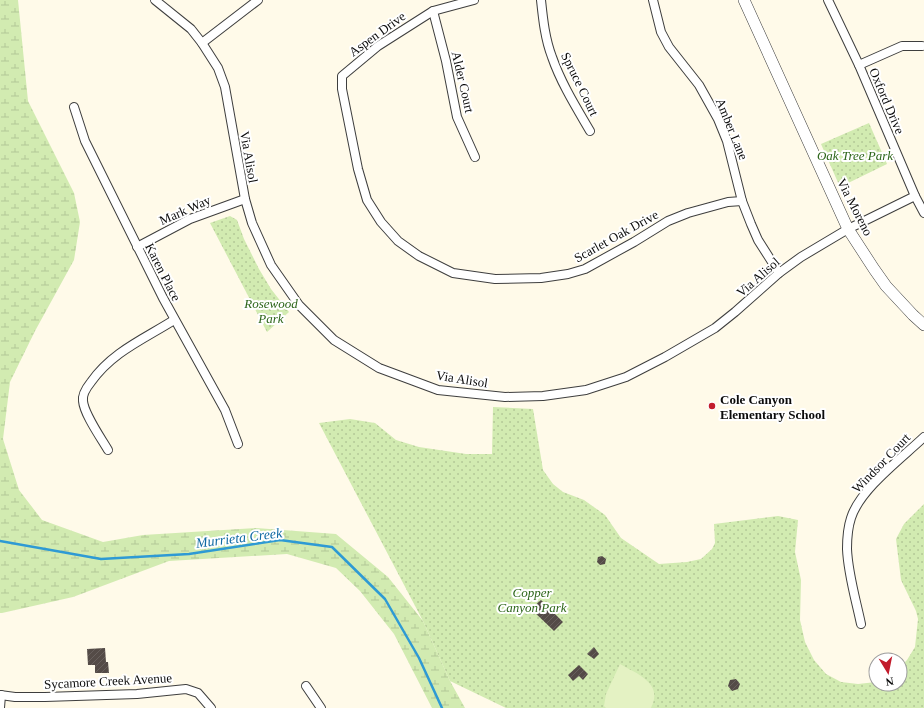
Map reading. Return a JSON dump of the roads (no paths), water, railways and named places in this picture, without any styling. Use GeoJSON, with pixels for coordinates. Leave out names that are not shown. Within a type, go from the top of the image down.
{"type":"FeatureCollection","features":[{"type":"Feature","properties":{"kind":"street","name":"Via Alisol"},"geometry":{"type":"LineString","coordinates":[[155,0],[191,29],[218,68],[225,87],[245,199],[252,223],[271,265],[299,305],[334,340],[379,368],[438,390],[505,397],[543,396],[586,390],[626,377],[666,357],[715,328],[779,273],[801,257],[848,229],[915,196]]}},
{"type":"Feature","properties":{"kind":"street"},"geometry":{"type":"LineString","coordinates":[[202,43],[258,0]]}},
{"type":"Feature","properties":{"kind":"street","name":"Aspen Drive"},"geometry":{"type":"LineString","coordinates":[[342,76],[378,46],[432,11],[474,0]]}},
{"type":"Feature","properties":{"kind":"street","name":"Spruce Court"},"geometry":{"type":"LineString","coordinates":[[541,0],[544,25],[552,57],[567,91],[590,131]]}},
{"type":"Feature","properties":{"kind":"street","name":"Amber Lane"},"geometry":{"type":"LineString","coordinates":[[653,0],[661,32],[669,47],[699,85],[718,118],[727,141],[742,201],[758,240],[779,273]]}},
{"type":"Feature","properties":{"kind":"street","name":"Via Moreno"},"geometry":{"type":"LineString","coordinates":[[744,0],[848,229],[886,286],[924,325]]}},
{"type":"Feature","properties":{"kind":"street","name":"Oxford Drive"},"geometry":{"type":"LineString","coordinates":[[828,0],[859,65],[915,196],[924,213]]}},
{"type":"Feature","properties":{"kind":"street","name":"Alder Court"},"geometry":{"type":"LineString","coordinates":[[432,11],[446,61],[457,117],[475,157]]}},
{"type":"Feature","properties":{"kind":"street"},"geometry":{"type":"LineString","coordinates":[[859,65],[902,46],[922,46]]}},
{"type":"Feature","properties":{"kind":"street","name":"Scarlet Oak Drive"},"geometry":{"type":"LineString","coordinates":[[342,76],[342,89],[358,170],[367,200],[381,222],[398,241],[419,256],[453,273],[495,280],[541,278],[568,274],[585,269],[668,221],[688,213],[728,202],[742,201]]}},
{"type":"Feature","properties":{"kind":"street","name":"Karen Place"},"geometry":{"type":"LineString","coordinates":[[74,106],[85,141],[174,320],[225,410],[238,444]]}},
{"type":"Feature","properties":{"kind":"street","name":"Mark Way"},"geometry":{"type":"LineString","coordinates":[[137,247],[190,219],[245,199]]}},
{"type":"Feature","properties":{"kind":"street"},"geometry":{"type":"LineString","coordinates":[[108,450],[84,408],[82,399],[86,388],[99,370],[112,358],[174,320]]}},
{"type":"Feature","properties":{"kind":"street","name":"Windsor Court"},"geometry":{"type":"LineString","coordinates":[[861,624],[847,549],[851,518],[866,492],[924,437]]}},
{"type":"Feature","properties":{"kind":"street"},"geometry":{"type":"LineString","coordinates":[[306,686],[321,708]]}},
{"type":"Feature","properties":{"kind":"street","name":"Sycamore Creek Avenue"},"geometry":{"type":"LineString","coordinates":[[0,695],[45,698],[137,694],[186,689],[198,693],[210,708]]}},
{"type":"Feature","properties":{"kind":"street"},"geometry":{"type":"LineString","coordinates":[[0,695],[0,708]]}},
{"type":"Feature","properties":{"kind":"waterway","name":"Murrieta Creek"},"geometry":{"type":"LineString","coordinates":[[0,541],[101,559],[189,554],[280,540],[332,547],[385,599],[419,658],[442,708]]}},
{"type":"Feature","properties":{"kind":"place","name":"Cole Canyon Elementary School"},"geometry":{"type":"Point","coordinates":[712,406]}},
{"type":"Feature","properties":{"kind":"park label","name":"Oak Tree Park"},"geometry":{"type":"Point","coordinates":[855,155]}},
{"type":"Feature","properties":{"kind":"park label","name":"Rosewood Park"},"geometry":{"type":"Point","coordinates":[271,310]}},
{"type":"Feature","properties":{"kind":"park label","name":"Copper Canyon Park"},"geometry":{"type":"Point","coordinates":[532,600]}}]}
